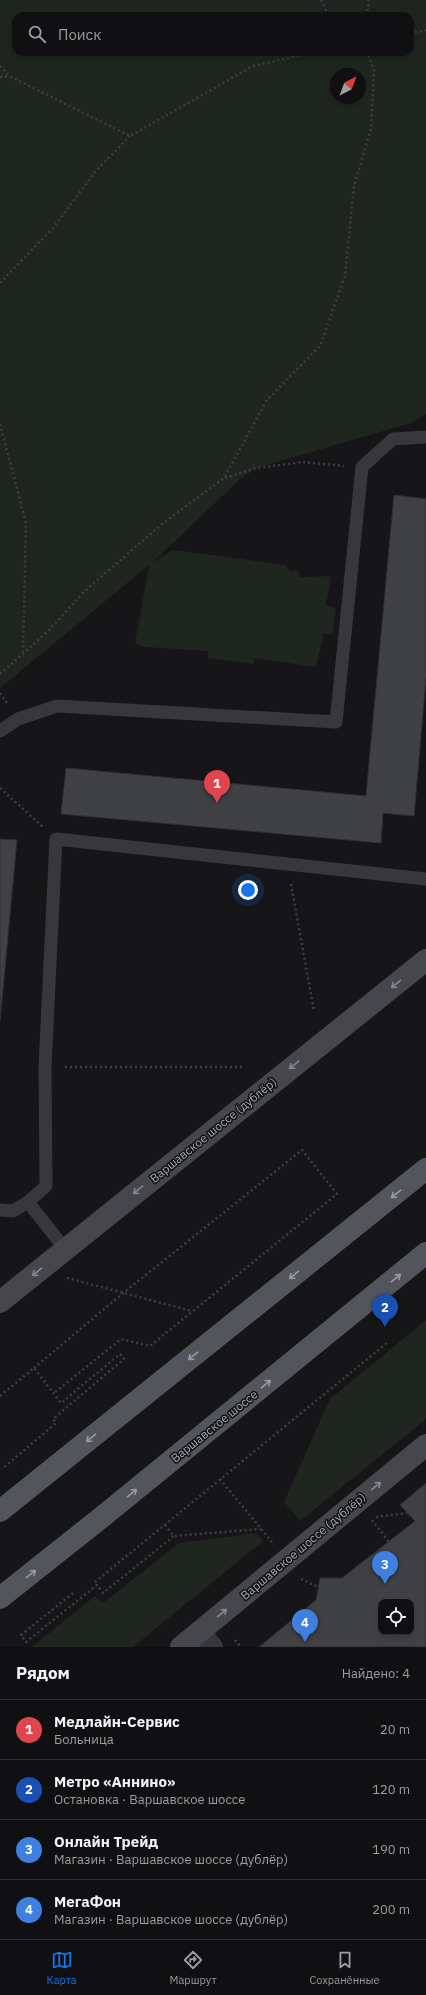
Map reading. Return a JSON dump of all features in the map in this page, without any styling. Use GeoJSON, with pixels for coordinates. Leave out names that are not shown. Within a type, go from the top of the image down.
{"type":"FeatureCollection","features":[{"type":"Feature","properties":{"kind":"main road","name":"Варшавское шоссе (дублёр)"},"geometry":{"type":"LineString","coordinates":[[0,1302],[426,960]]}},
{"type":"Feature","properties":{"kind":"main road"},"geometry":{"type":"LineString","coordinates":[[0,1511],[426,1169]]}},
{"type":"Feature","properties":{"kind":"main road","name":"Варшавское шоссе"},"geometry":{"type":"LineString","coordinates":[[0,1598],[97,1521],[426,1253]]}},
{"type":"Feature","properties":{"kind":"main road","name":"Варшавское шоссе (дублёр)"},"geometry":{"type":"LineString","coordinates":[[181,1647],[206,1639],[286,1560],[426,1445]]}},
{"type":"Feature","properties":{"kind":"lane"},"geometry":{"type":"LineString","coordinates":[[0,731],[18,719],[57,706],[336,722],[362,467],[393,439],[426,436]]}},
{"type":"Feature","properties":{"kind":"lane"},"geometry":{"type":"LineString","coordinates":[[0,1210],[13,1211],[28,1202],[46,1186],[45,1067],[56,839],[426,879]]}},
{"type":"Feature","properties":{"kind":"lane"},"geometry":{"type":"LineString","coordinates":[[28,1202],[65,1249]]}},
{"type":"Feature","properties":{"kind":"path"},"geometry":{"type":"LineString","coordinates":[[320,0],[327,12]]}},
{"type":"Feature","properties":{"kind":"path"},"geometry":{"type":"LineString","coordinates":[[368,12],[369,0]]}},
{"type":"Feature","properties":{"kind":"path"},"geometry":{"type":"LineString","coordinates":[[414,32],[426,30]]}},
{"type":"Feature","properties":{"kind":"path"},"geometry":{"type":"LineString","coordinates":[[0,283],[52,228],[95,172],[130,136],[253,66],[297,56]]}},
{"type":"Feature","properties":{"kind":"path"},"geometry":{"type":"LineString","coordinates":[[224,478],[267,400],[320,346],[345,276],[354,186],[370,129],[374,69],[369,56]]}},
{"type":"Feature","properties":{"kind":"path"},"geometry":{"type":"LineString","coordinates":[[0,66],[9,76],[130,136]]}},
{"type":"Feature","properties":{"kind":"path"},"geometry":{"type":"LineString","coordinates":[[0,77],[9,76]]}},
{"type":"Feature","properties":{"kind":"path"},"geometry":{"type":"LineString","coordinates":[[0,424],[26,523],[23,653]]}},
{"type":"Feature","properties":{"kind":"path"},"geometry":{"type":"LineString","coordinates":[[0,674],[46,633],[86,590],[162,524],[224,478],[256,468],[303,462],[362,467]]}},
{"type":"Feature","properties":{"kind":"path"},"geometry":{"type":"LineString","coordinates":[[0,788],[56,839]]}},
{"type":"Feature","properties":{"kind":"path"},"geometry":{"type":"LineString","coordinates":[[287,865],[314,1011]]}},
{"type":"Feature","properties":{"kind":"path"},"geometry":{"type":"LineString","coordinates":[[45,1067],[242,1067]]}},
{"type":"Feature","properties":{"kind":"path"},"geometry":{"type":"LineString","coordinates":[[0,1396],[122,1294],[302,1150],[337,1194],[150,1346],[121,1338],[54,1393]]}},
{"type":"Feature","properties":{"kind":"path"},"geometry":{"type":"LineString","coordinates":[[39,1270],[122,1294],[192,1311]]}},
{"type":"Feature","properties":{"kind":"path"},"geometry":{"type":"LineString","coordinates":[[95,1582],[388,1342]]}},
{"type":"Feature","properties":{"kind":"path"},"geometry":{"type":"LineString","coordinates":[[2,1469],[56,1423],[53,1420],[124,1359],[120,1354],[61,1403],[34,1368]]}},
{"type":"Feature","properties":{"kind":"path"},"geometry":{"type":"LineString","coordinates":[[220,1479],[301,1579],[318,1587]]}},
{"type":"Feature","properties":{"kind":"path"},"geometry":{"type":"LineString","coordinates":[[390,1542],[371,1518],[407,1513]]}},
{"type":"Feature","properties":{"kind":"path"},"geometry":{"type":"LineString","coordinates":[[165,1525],[174,1536]]}},
{"type":"Feature","properties":{"kind":"path"},"geometry":{"type":"LineString","coordinates":[[73,1593],[20,1635],[26,1642],[97,1585],[103,1593],[174,1536],[260,1529]]}},
{"type":"Feature","properties":{"kind":"shaded area"},"geometry":{"type":"Polygon","coordinates":[[[0,0],[426,0],[426,414],[411,423],[256,468],[238,481],[152,563],[173,550],[285,565],[291,572],[298,570],[300,577],[331,576],[326,605],[336,609],[332,635],[324,633],[316,667],[255,658],[254,664],[208,658],[208,651],[145,647],[135,643],[149,565],[0,688],[0,0]]]}},
{"type":"Feature","properties":{"kind":"shaded area"},"geometry":{"type":"Polygon","coordinates":[[[426,1320],[426,1419],[300,1521],[284,1502],[330,1399],[426,1320]]]}},
{"type":"Feature","properties":{"kind":"shaded area"},"geometry":{"type":"Polygon","coordinates":[[[256,1533],[263,1541],[133,1647],[32,1647],[95,1596],[103,1603],[179,1543],[256,1533]]]}},
{"type":"Feature","properties":{"kind":"building"},"geometry":{"type":"Polygon","coordinates":[[[394,495],[426,499],[426,678],[414,816],[383,813],[381,843],[61,814],[66,768],[366,796],[394,495]]]}},
{"type":"Feature","properties":{"kind":"building"},"geometry":{"type":"Polygon","coordinates":[[[0,839],[17,840],[0,1021],[0,839]]]}},
{"type":"Feature","properties":{"kind":"building"},"geometry":{"type":"Polygon","coordinates":[[[426,1483],[426,1647],[259,1647],[316,1600],[320,1578],[342,1578],[415,1521],[400,1505],[426,1483]]]}},
{"type":"Feature","properties":{"kind":"place","name":"Медлайн-Сервис"},"geometry":{"type":"Point","coordinates":[217,803]}},
{"type":"Feature","properties":{"kind":"place","name":"Метро «Аннино»"},"geometry":{"type":"Point","coordinates":[385,1327]}},
{"type":"Feature","properties":{"kind":"place","name":"Онлайн Трейд"},"geometry":{"type":"Point","coordinates":[385,1584]}},
{"type":"Feature","properties":{"kind":"place","name":"МегаФон"},"geometry":{"type":"Point","coordinates":[305,1642]}}]}
